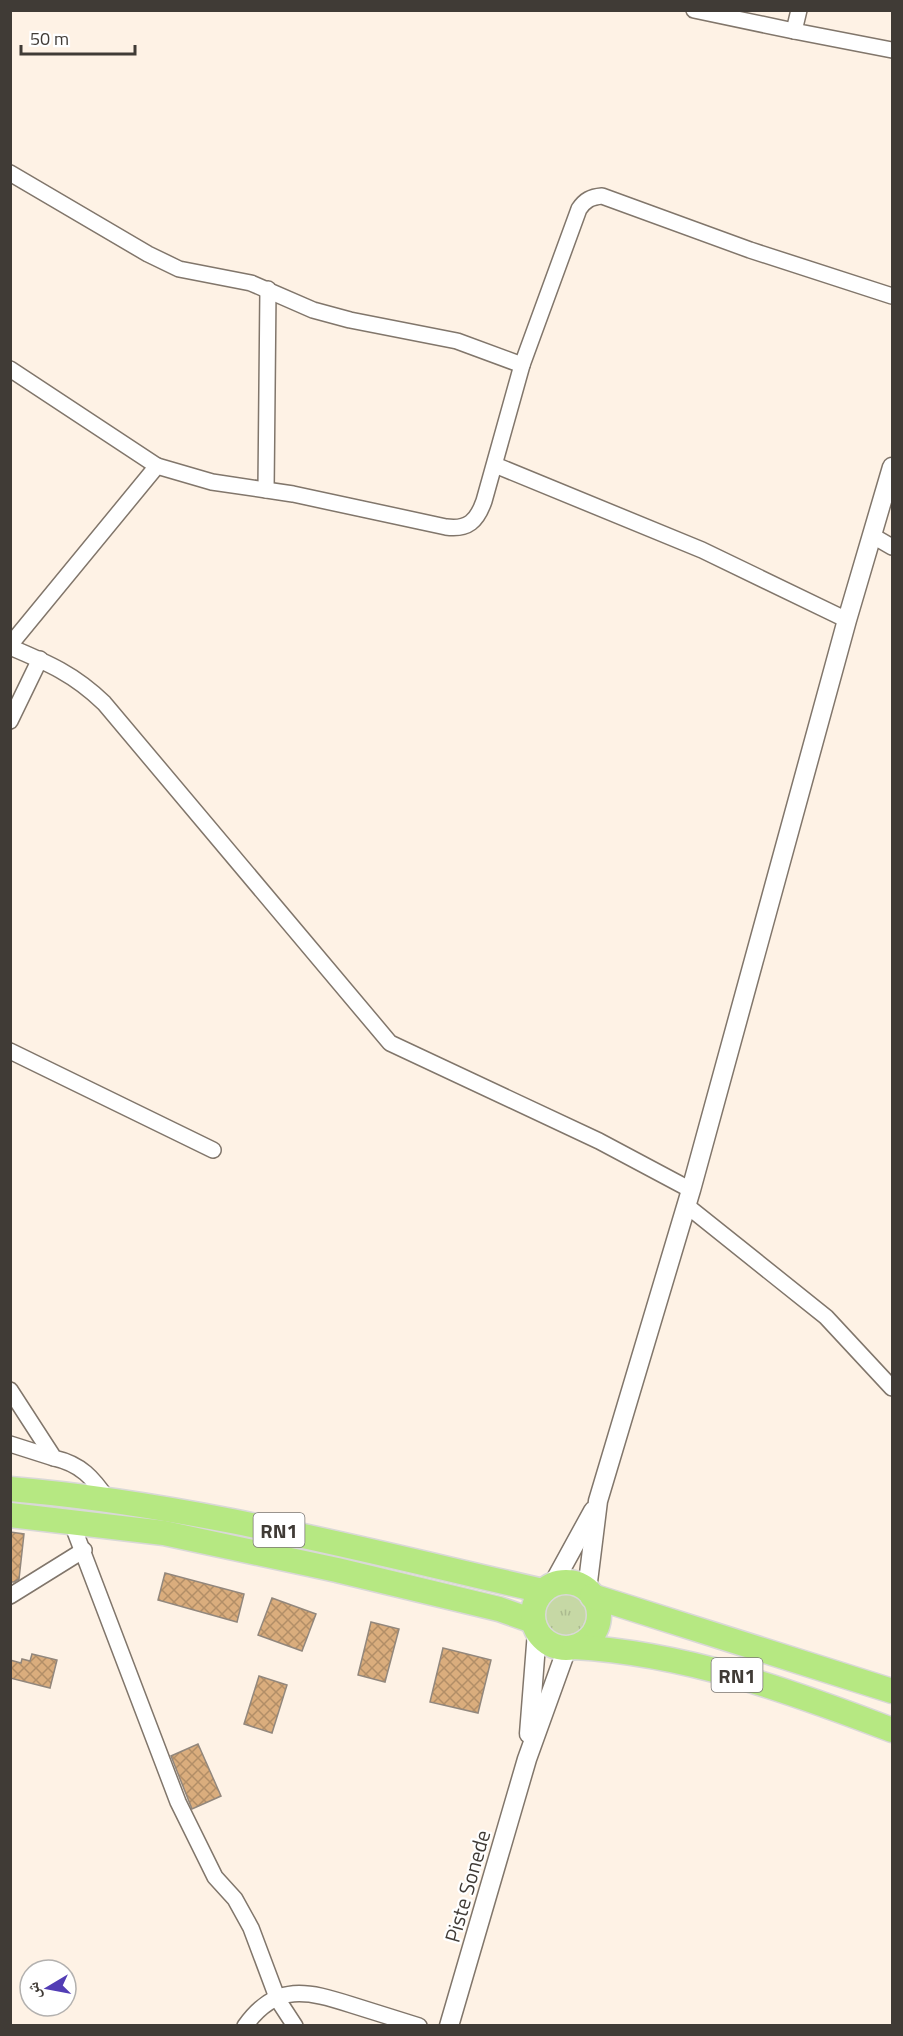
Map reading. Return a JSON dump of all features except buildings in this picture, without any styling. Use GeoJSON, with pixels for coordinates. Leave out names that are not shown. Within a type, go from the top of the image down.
{"type":"FeatureCollection","features":[{"type":"Feature","properties":{"kind":"highway","name":"RN1"},"geometry":{"type":"LineString","coordinates":[[10,1489],[108,1500],[262,1526],[548,1587],[575,1583],[590,1593],[892,1691]]}},
{"type":"Feature","properties":{"kind":"highway","name":"RN1"},"geometry":{"type":"LineString","coordinates":[[10,1515],[165,1533],[248,1550],[489,1607],[535,1627],[545,1641],[570,1647],[636,1653],[734,1674],[892,1730]]}},
{"type":"Feature","properties":{"kind":"highway"},"geometry":{"type":"LineString","coordinates":[[535,1627],[537,1599],[548,1587]]}},
{"type":"Feature","properties":{"kind":"highway"},"geometry":{"type":"LineString","coordinates":[[570,1647],[584,1642],[597,1626],[598,1616],[590,1593]]}},
{"type":"Feature","properties":{"kind":"street"},"geometry":{"type":"LineString","coordinates":[[694,10],[892,50]]}},
{"type":"Feature","properties":{"kind":"street"},"geometry":{"type":"LineString","coordinates":[[794,31],[799,10]]}},
{"type":"Feature","properties":{"kind":"street"},"geometry":{"type":"LineString","coordinates":[[10,173],[148,254],[179,269],[251,283],[313,310],[350,320],[440,336],[522,365]]}},
{"type":"Feature","properties":{"kind":"street"},"geometry":{"type":"LineString","coordinates":[[10,369],[158,466],[212,482],[266,489],[459,529],[478,516],[495,465],[522,365],[579,209],[593,196],[602,196],[750,250],[892,296]]}},
{"type":"Feature","properties":{"kind":"street"},"geometry":{"type":"LineString","coordinates":[[266,489],[268,289]]}},
{"type":"Feature","properties":{"kind":"street"},"geometry":{"type":"LineString","coordinates":[[495,465],[702,550],[847,620]]}},
{"type":"Feature","properties":{"kind":"street"},"geometry":{"type":"LineString","coordinates":[[158,466],[10,646],[73,676],[104,703],[390,1043],[599,1141],[689,1198],[826,1317],[892,1388]]}},
{"type":"Feature","properties":{"kind":"street"},"geometry":{"type":"LineString","coordinates":[[590,1593],[598,1502],[689,1198],[847,620],[892,467]]}},
{"type":"Feature","properties":{"kind":"street"},"geometry":{"type":"LineString","coordinates":[[873,536],[892,547]]}},
{"type":"Feature","properties":{"kind":"street"},"geometry":{"type":"LineString","coordinates":[[10,721],[40,659]]}},
{"type":"Feature","properties":{"kind":"street"},"geometry":{"type":"LineString","coordinates":[[10,1051],[213,1150]]}},
{"type":"Feature","properties":{"kind":"street"},"geometry":{"type":"LineString","coordinates":[[10,1390],[54,1458]]}},
{"type":"Feature","properties":{"kind":"street"},"geometry":{"type":"LineString","coordinates":[[10,1444],[71,1462],[90,1474],[108,1500]]}},
{"type":"Feature","properties":{"kind":"street"},"geometry":{"type":"LineString","coordinates":[[548,1587],[598,1502]]}},
{"type":"Feature","properties":{"kind":"street"},"geometry":{"type":"LineString","coordinates":[[71,1521],[84,1550],[178,1802],[215,1877],[235,1899],[250,1928],[276,1997],[295,2025]]}},
{"type":"Feature","properties":{"kind":"street"},"geometry":{"type":"LineString","coordinates":[[10,1596],[84,1550]]}},
{"type":"Feature","properties":{"kind":"street","name":"Piste Sonede"},"geometry":{"type":"LineString","coordinates":[[527,1760],[535,1627]]}},
{"type":"Feature","properties":{"kind":"street","name":"Piste Sonede"},"geometry":{"type":"LineString","coordinates":[[449,2025],[527,1760],[570,1647]]}},
{"type":"Feature","properties":{"kind":"street"},"geometry":{"type":"LineString","coordinates":[[245,2025],[253,2014],[276,1997],[294,1992],[315,1993],[419,2025]]}},
{"type":"Feature","properties":{"kind":"green space"},"geometry":{"type":"Polygon","coordinates":[[[566,1593],[582,1600],[589,1616],[582,1632],[566,1639],[550,1632],[543,1616],[550,1600],[566,1593]]]}}]}
